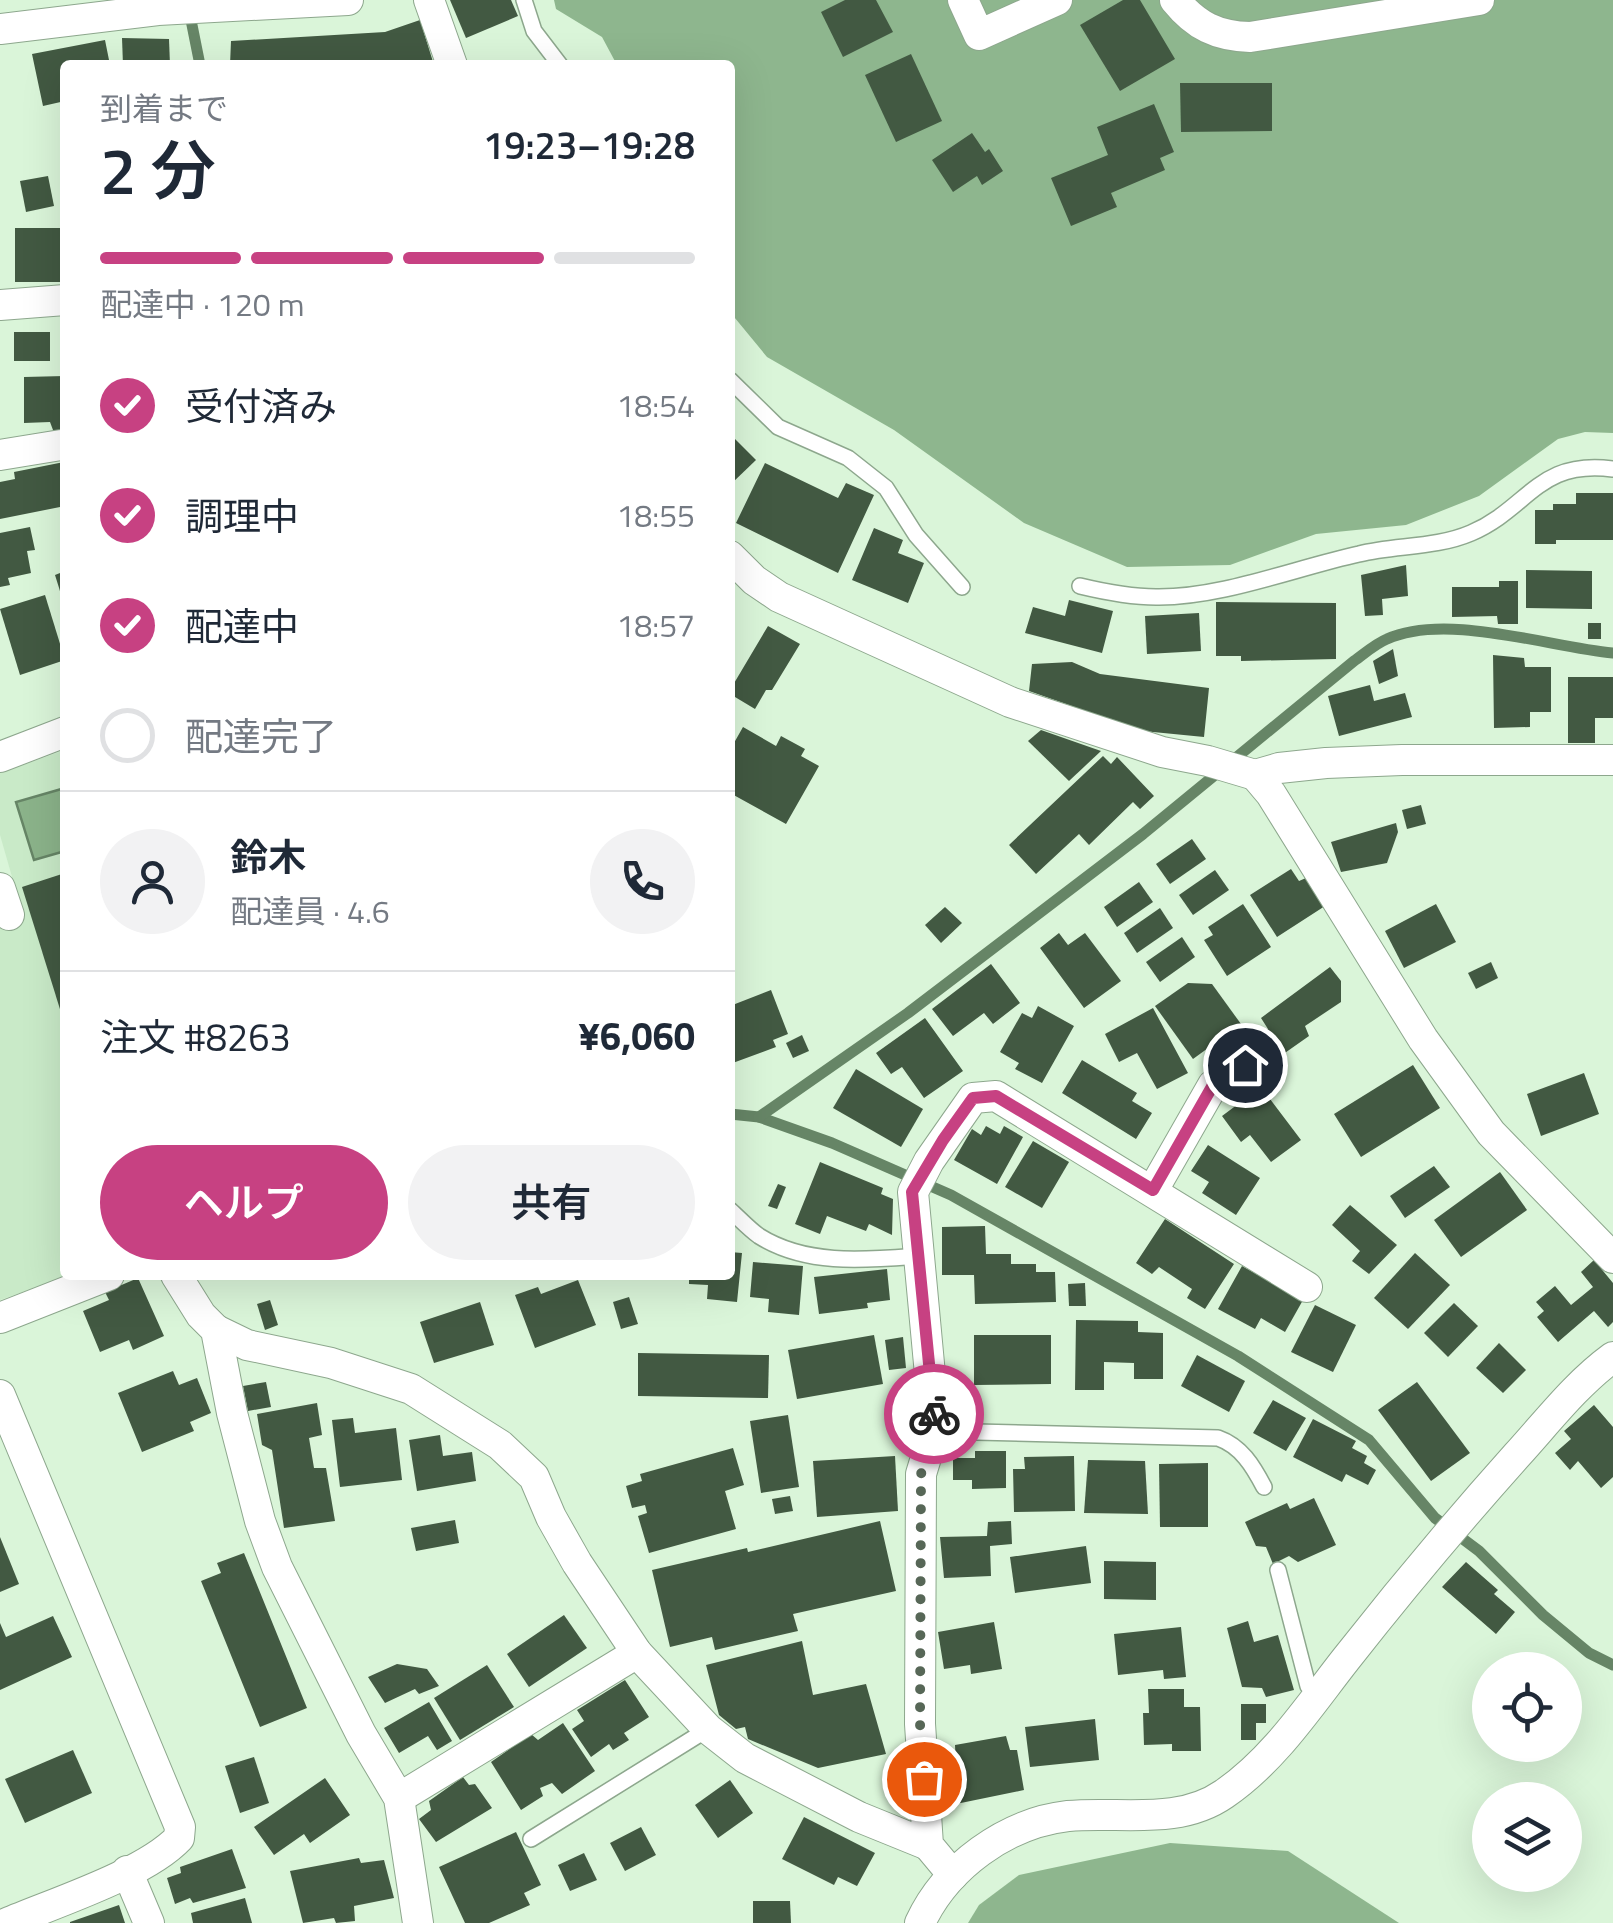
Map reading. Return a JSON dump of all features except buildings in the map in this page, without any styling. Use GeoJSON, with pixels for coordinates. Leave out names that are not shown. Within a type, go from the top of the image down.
{"type":"FeatureCollection","features":[{"type":"Feature","properties":{"kind":"street"},"geometry":{"type":"LineString","coordinates":[[0,29],[41,11],[158,10],[348,0]]}},
{"type":"Feature","properties":{"kind":"street"},"geometry":{"type":"LineString","coordinates":[[430,0],[450,60]]}},
{"type":"Feature","properties":{"kind":"street"},"geometry":{"type":"LineString","coordinates":[[963,0],[979,35],[1057,0]]}},
{"type":"Feature","properties":{"kind":"street"},"geometry":{"type":"LineString","coordinates":[[1175,0],[1194,22],[1212,32],[1250,37],[1479,0]]}},
{"type":"Feature","properties":{"kind":"street"},"geometry":{"type":"LineString","coordinates":[[0,304],[60,300]]}},
{"type":"Feature","properties":{"kind":"street"},"geometry":{"type":"LineString","coordinates":[[0,455],[60,446]]}},
{"type":"Feature","properties":{"kind":"street"},"geometry":{"type":"LineString","coordinates":[[735,561],[779,597],[1010,702],[1162,752],[1208,760],[1255,775],[1272,794],[1424,1039],[1491,1133],[1613,1258]]}},
{"type":"Feature","properties":{"kind":"street"},"geometry":{"type":"LineString","coordinates":[[0,757],[60,734]]}},
{"type":"Feature","properties":{"kind":"street"},"geometry":{"type":"LineString","coordinates":[[1255,775],[1326,763],[1613,760]]}},
{"type":"Feature","properties":{"kind":"street"},"geometry":{"type":"LineString","coordinates":[[1153,1190],[1213,1085],[1245,1065]]}},
{"type":"Feature","properties":{"kind":"street"},"geometry":{"type":"LineString","coordinates":[[928,1845],[920,1724],[921,1474],[934,1432],[933,1385],[912,1192],[929,1161],[973,1098],[996,1096],[1307,1287]]}},
{"type":"Feature","properties":{"kind":"street"},"geometry":{"type":"LineString","coordinates":[[0,1318],[96,1280]]}},
{"type":"Feature","properties":{"kind":"street"},"geometry":{"type":"LineString","coordinates":[[179,1280],[216,1330],[247,1345],[331,1364],[411,1389],[500,1444],[534,1477],[577,1563],[637,1653],[708,1729],[745,1758],[859,1816],[928,1845],[952,1875]]}},
{"type":"Feature","properties":{"kind":"street"},"geometry":{"type":"LineString","coordinates":[[216,1330],[232,1413],[260,1521],[277,1567],[361,1734],[398,1798],[418,1923]]}},
{"type":"Feature","properties":{"kind":"street"},"geometry":{"type":"LineString","coordinates":[[920,1923],[928,1904],[952,1875],[980,1851],[1035,1825],[1066,1816],[1175,1814],[1224,1795],[1274,1751],[1438,1544],[1587,1378],[1613,1357]]}},
{"type":"Feature","properties":{"kind":"street"},"geometry":{"type":"LineString","coordinates":[[0,1394],[180,1826],[179,1838],[172,1846],[127,1872],[7,1923]]}},
{"type":"Feature","properties":{"kind":"street"},"geometry":{"type":"LineString","coordinates":[[398,1798],[637,1653]]}},
{"type":"Feature","properties":{"kind":"street"},"geometry":{"type":"LineString","coordinates":[[127,1872],[149,1923]]}},
{"type":"Feature","properties":{"kind":"lane"},"geometry":{"type":"LineString","coordinates":[[524,0],[534,31],[556,60]]}},
{"type":"Feature","properties":{"kind":"lane"},"geometry":{"type":"LineString","coordinates":[[735,385],[778,427],[848,458],[886,488],[916,535],[962,587]]}},
{"type":"Feature","properties":{"kind":"lane"},"geometry":{"type":"LineString","coordinates":[[1080,586],[1158,598],[1217,589],[1360,553],[1438,544],[1475,532],[1556,472],[1595,466],[1613,469]]}},
{"type":"Feature","properties":{"kind":"lane"},"geometry":{"type":"LineString","coordinates":[[735,1214],[758,1235],[812,1255],[844,1261],[919,1256]]}},
{"type":"Feature","properties":{"kind":"lane"},"geometry":{"type":"LineString","coordinates":[[934,1432],[1218,1438],[1250,1461],[1264,1487]]}},
{"type":"Feature","properties":{"kind":"lane"},"geometry":{"type":"LineString","coordinates":[[1278,1570],[1308,1686],[1316,1696]]}},
{"type":"Feature","properties":{"kind":"lane"},"geometry":{"type":"LineString","coordinates":[[531,1839],[708,1729]]}},
{"type":"Feature","properties":{"kind":"shaded area"},"geometry":{"type":"Polygon","coordinates":[[[554,0],[1613,0],[1613,433],[1585,432],[1558,439],[1479,496],[1406,525],[1316,534],[1230,565],[1127,567],[1024,523],[894,430],[767,357],[735,318],[735,60],[614,60],[602,37],[556,9],[554,0]]]}},
{"type":"Feature","properties":{"kind":"shaded area"},"geometry":{"type":"Polygon","coordinates":[[[60,752],[60,1279],[0,1300],[0,922],[23,915],[0,835],[0,773],[60,752]]]}},
{"type":"Feature","properties":{"kind":"shaded area"},"geometry":{"type":"Polygon","coordinates":[[[60,789],[60,852],[34,860],[16,802],[60,789]]]}},
{"type":"Feature","properties":{"kind":"shaded area"},"geometry":{"type":"Polygon","coordinates":[[[1170,1843],[1288,1851],[1399,1923],[968,1923],[979,1905],[1019,1875],[1170,1843]]]}},
{"type":"Feature","properties":{"kind":"waterway"},"geometry":{"type":"LineString","coordinates":[[189,10],[199,60]]}},
{"type":"Feature","properties":{"kind":"waterway"},"geometry":{"type":"LineString","coordinates":[[759,1117],[908,1013],[1143,834],[1383,641],[1411,632],[1468,630],[1613,653]]}},
{"type":"Feature","properties":{"kind":"waterway"},"geometry":{"type":"LineString","coordinates":[[735,1115],[759,1117],[832,1143],[951,1195],[1238,1356],[1369,1440],[1435,1518],[1479,1551],[1543,1615],[1589,1653],[1613,1665]]}},
{"type":"Feature","properties":{"kind":"way so far"},"geometry":{"type":"LineString","coordinates":[[924,1779],[920,1724],[921,1474],[935,1428],[934,1414]]}},
{"type":"Feature","properties":{"kind":"route"},"geometry":{"type":"LineString","coordinates":[[934,1414],[912,1192],[973,1098],[996,1096],[1153,1190],[1213,1085],[1245,1065]]}}]}
